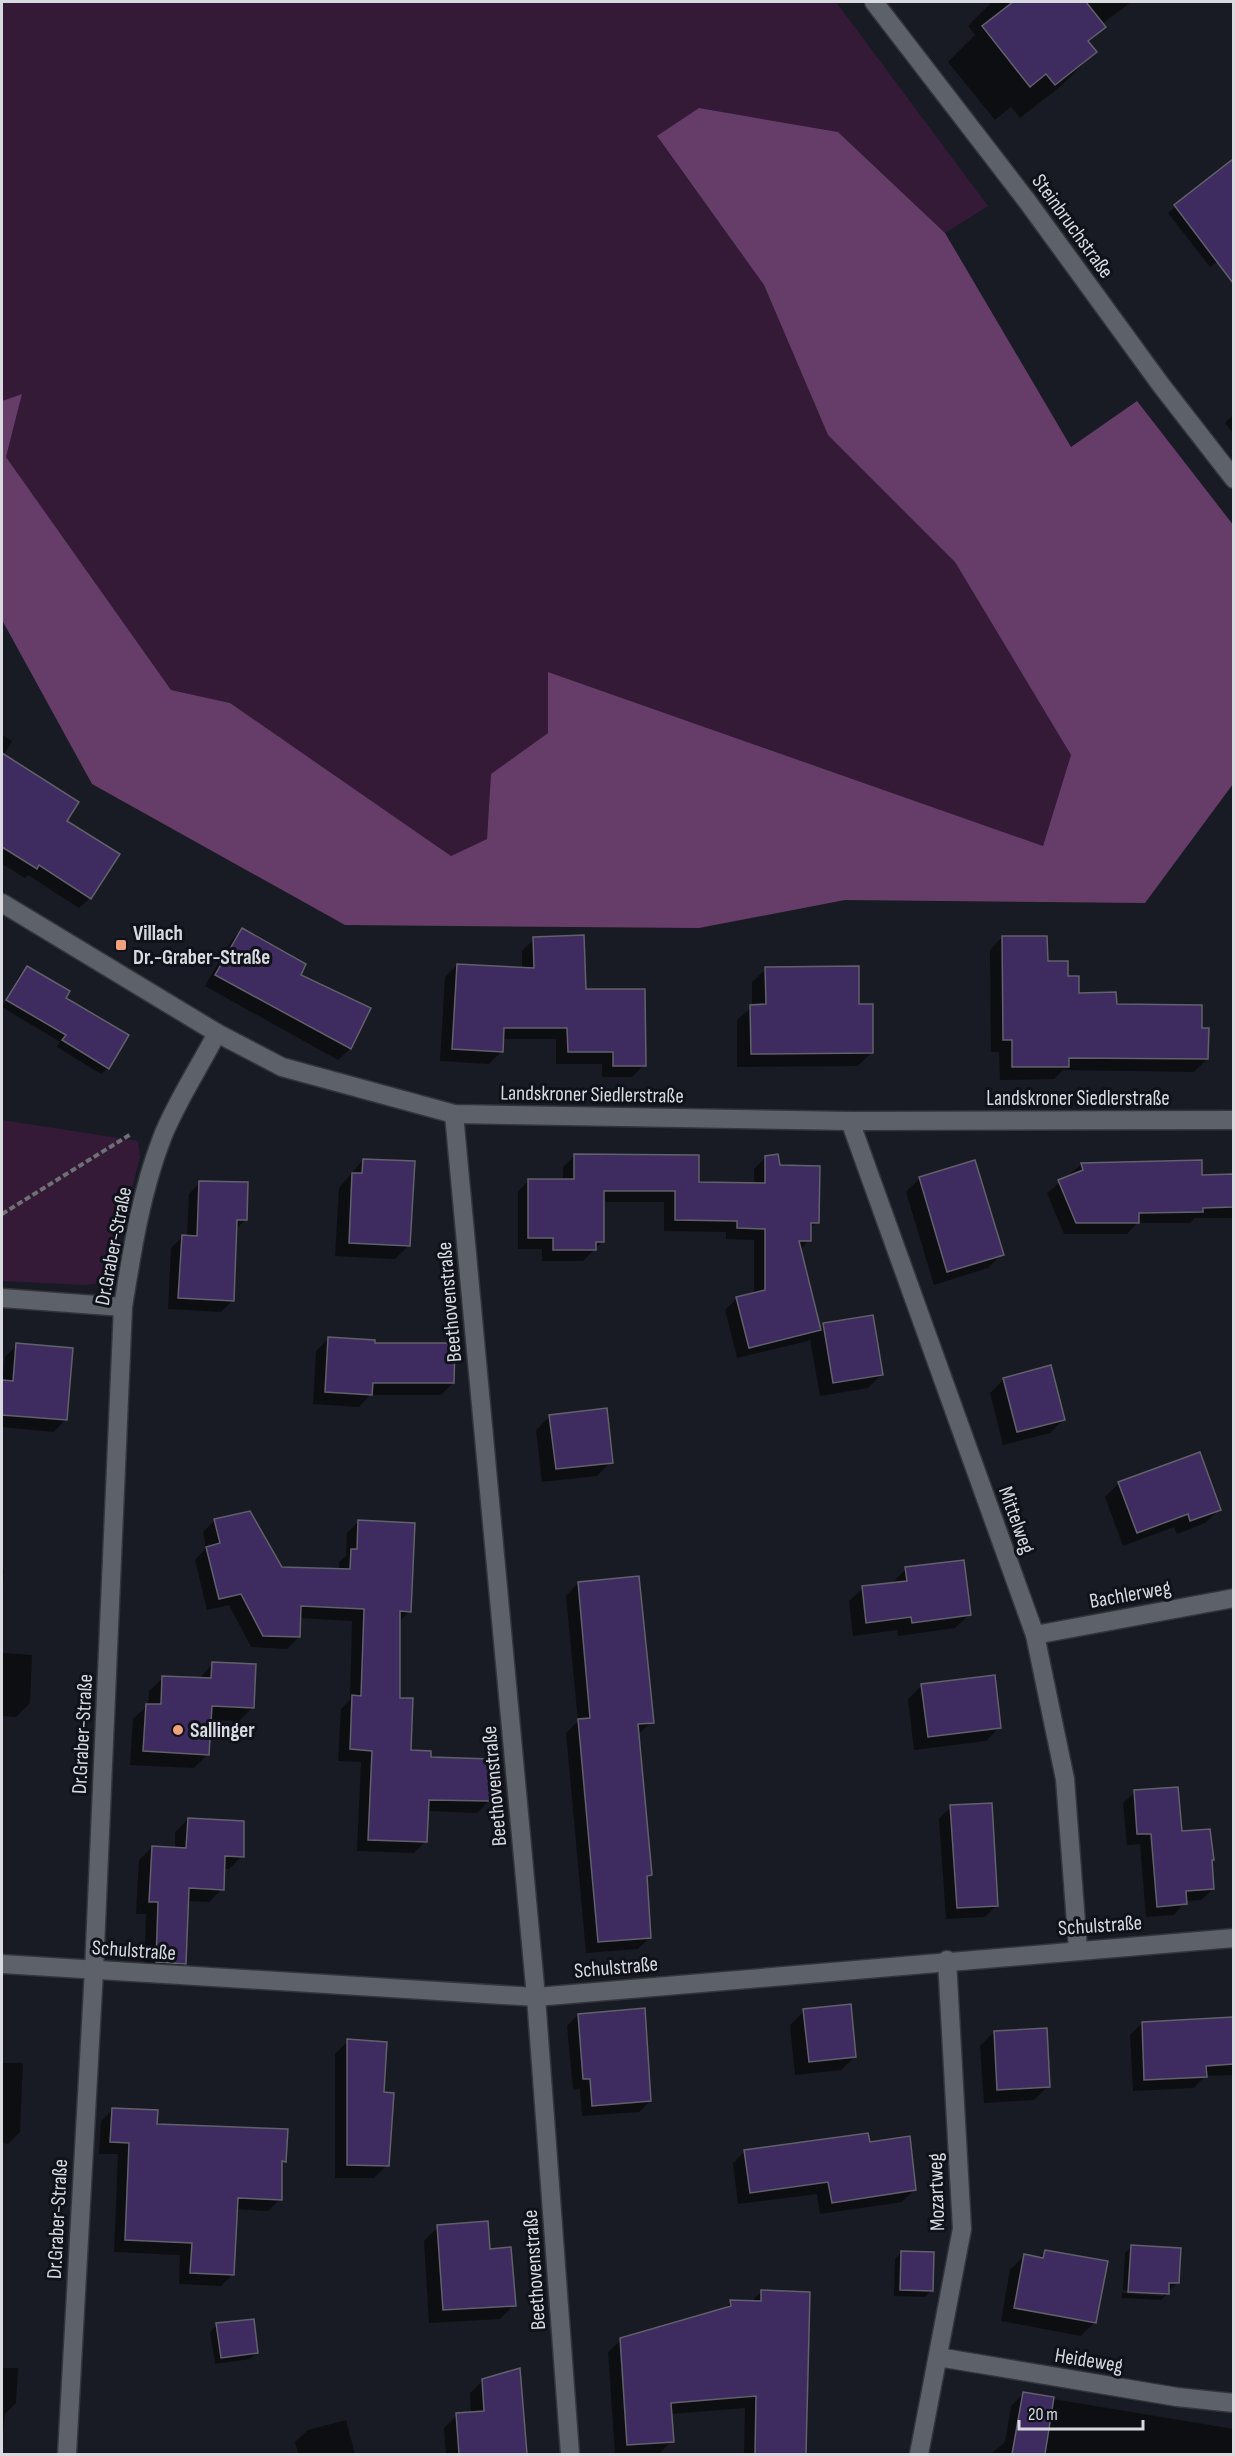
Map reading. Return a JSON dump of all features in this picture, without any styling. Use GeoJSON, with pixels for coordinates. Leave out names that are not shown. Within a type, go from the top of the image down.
{"type":"FeatureCollection","features":[{"type":"Feature","properties":{"kind":"street","name":"Steinbruchstraße"},"geometry":{"type":"LineString","coordinates":[[874,2],[1027,201],[1161,385],[1233,479]]}},
{"type":"Feature","properties":{"kind":"street","name":"Landskroner Siedlerstraße"},"geometry":{"type":"LineString","coordinates":[[2,903],[217,1033],[282,1067],[454,1114],[850,1121],[1233,1120]]}},
{"type":"Feature","properties":{"kind":"street","name":"Dr.Graber-Straße"},"geometry":{"type":"LineString","coordinates":[[67,2454],[94,1970],[123,1307],[132,1250],[147,1186],[161,1143],[217,1033]]}},
{"type":"Feature","properties":{"kind":"street","name":"Beethovenstraße"},"geometry":{"type":"LineString","coordinates":[[454,1114],[536,1997],[570,2454]]}},
{"type":"Feature","properties":{"kind":"street","name":"Mittelweg"},"geometry":{"type":"LineString","coordinates":[[850,1121],[1035,1635],[1065,1779],[1078,1949]]}},
{"type":"Feature","properties":{"kind":"street"},"geometry":{"type":"LineString","coordinates":[[2,1298],[123,1307]]}},
{"type":"Feature","properties":{"kind":"street","name":"Bachlerweg"},"geometry":{"type":"LineString","coordinates":[[1035,1635],[1233,1598]]}},
{"type":"Feature","properties":{"kind":"street","name":"Schulstraße"},"geometry":{"type":"LineString","coordinates":[[2,1964],[536,1997],[947,1960],[1233,1938]]}},
{"type":"Feature","properties":{"kind":"street","name":"Mozartweg"},"geometry":{"type":"LineString","coordinates":[[920,2454],[962,2229],[947,1960]]}},
{"type":"Feature","properties":{"kind":"street","name":"Heideweg"},"geometry":{"type":"LineString","coordinates":[[938,2357],[1176,2397],[1233,2403]]}},
{"type":"Feature","properties":{"kind":"path"},"geometry":{"type":"LineString","coordinates":[[2,1214],[134,1133],[161,1143]]}},
{"type":"Feature","properties":{"kind":"shaded area"},"geometry":{"type":"Polygon","coordinates":[[[2,2],[836,2],[988,206],[945,233],[838,132],[699,108],[657,137],[764,285],[828,435],[955,562],[1071,755],[1043,846],[548,672],[548,733],[491,774],[487,839],[451,856],[230,703],[171,690],[6,457],[22,394],[2,401],[2,2]]]}},
{"type":"Feature","properties":{"kind":"shaded area"},"geometry":{"type":"Polygon","coordinates":[[[699,108],[838,132],[945,233],[1071,447],[1137,401],[1234,526],[1233,784],[1145,903],[845,900],[699,928],[345,925],[92,784],[2,620],[2,401],[22,394],[6,457],[171,690],[230,703],[451,856],[487,839],[491,774],[548,733],[548,672],[1043,846],[1071,755],[955,562],[828,435],[764,285],[657,136],[699,108]]]}},
{"type":"Feature","properties":{"kind":"shaded area"},"geometry":{"type":"Polygon","coordinates":[[[2,1120],[138,1141],[140,1157],[108,1282],[85,1285],[2,1281],[2,1120]]]}},
{"type":"Feature","properties":{"kind":"building"},"geometry":{"type":"Polygon","coordinates":[[[1013,2],[1086,2],[1106,27],[1088,41],[1097,52],[1055,85],[1046,74],[1030,87],[982,26],[1013,2]]]}},
{"type":"Feature","properties":{"kind":"building"},"geometry":{"type":"Polygon","coordinates":[[[1233,159],[1233,283],[1174,205],[1233,159]]]}},
{"type":"Feature","properties":{"kind":"building"},"geometry":{"type":"Polygon","coordinates":[[[2,753],[79,802],[67,821],[120,854],[91,899],[39,865],[37,869],[2,847],[2,753]]]}},
{"type":"Feature","properties":{"kind":"building"},"geometry":{"type":"Polygon","coordinates":[[[242,928],[306,964],[301,975],[371,1008],[351,1049],[215,975],[242,928]]]}},
{"type":"Feature","properties":{"kind":"building"},"geometry":{"type":"Polygon","coordinates":[[[584,935],[586,989],[645,989],[646,1066],[613,1066],[613,1052],[568,1052],[567,1028],[504,1028],[503,1052],[452,1049],[457,964],[534,968],[533,937],[584,935]]]}},
{"type":"Feature","properties":{"kind":"building"},"geometry":{"type":"Polygon","coordinates":[[[1002,936],[1047,936],[1048,961],[1068,961],[1068,976],[1079,976],[1079,993],[1116,992],[1117,1004],[1202,1005],[1202,1028],[1209,1028],[1208,1059],[1069,1058],[1069,1067],[1012,1067],[1012,1040],[1003,1040],[1002,936]]]}},
{"type":"Feature","properties":{"kind":"building"},"geometry":{"type":"Polygon","coordinates":[[[27,966],[70,991],[66,998],[129,1035],[109,1069],[62,1040],[66,1035],[6,1000],[27,966]]]}},
{"type":"Feature","properties":{"kind":"building"},"geometry":{"type":"Polygon","coordinates":[[[859,966],[859,1004],[873,1004],[873,1053],[751,1054],[750,1005],[766,1004],[765,967],[859,966]]]}},
{"type":"Feature","properties":{"kind":"building"},"geometry":{"type":"Polygon","coordinates":[[[574,1154],[699,1155],[699,1182],[765,1183],[765,1156],[778,1154],[780,1165],[820,1166],[819,1223],[811,1223],[811,1241],[799,1241],[821,1330],[749,1348],[736,1297],[765,1290],[765,1229],[737,1228],[737,1221],[675,1220],[675,1191],[604,1191],[604,1242],[596,1242],[596,1250],[553,1250],[553,1238],[528,1238],[528,1179],[574,1179],[574,1154]]]}},
{"type":"Feature","properties":{"kind":"building"},"geometry":{"type":"Polygon","coordinates":[[[363,1159],[415,1161],[410,1246],[349,1243],[352,1173],[362,1173],[363,1159]]]}},
{"type":"Feature","properties":{"kind":"building"},"geometry":{"type":"Polygon","coordinates":[[[975,1160],[1004,1255],[947,1272],[919,1177],[975,1160]]]}},
{"type":"Feature","properties":{"kind":"building"},"geometry":{"type":"Polygon","coordinates":[[[1202,1160],[1202,1175],[1233,1174],[1233,1207],[1203,1208],[1203,1212],[1139,1213],[1139,1223],[1076,1223],[1058,1180],[1083,1170],[1081,1163],[1202,1160]]]}},
{"type":"Feature","properties":{"kind":"building"},"geometry":{"type":"Polygon","coordinates":[[[199,1181],[248,1182],[247,1220],[237,1220],[234,1301],[178,1298],[182,1235],[197,1236],[199,1181]]]}},
{"type":"Feature","properties":{"kind":"building"},"geometry":{"type":"Polygon","coordinates":[[[873,1315],[883,1375],[833,1383],[823,1323],[873,1315]]]}},
{"type":"Feature","properties":{"kind":"building"},"geometry":{"type":"Polygon","coordinates":[[[328,1337],[375,1340],[375,1343],[455,1343],[454,1383],[373,1383],[372,1395],[325,1392],[328,1337]]]}},
{"type":"Feature","properties":{"kind":"building"},"geometry":{"type":"Polygon","coordinates":[[[16,1343],[73,1348],[67,1420],[2,1415],[2,1380],[13,1381],[16,1343]]]}},
{"type":"Feature","properties":{"kind":"building"},"geometry":{"type":"Polygon","coordinates":[[[1051,1365],[1065,1420],[1017,1432],[1003,1378],[1051,1365]]]}},
{"type":"Feature","properties":{"kind":"building"},"geometry":{"type":"Polygon","coordinates":[[[607,1408],[613,1463],[556,1469],[549,1415],[607,1408]]]}},
{"type":"Feature","properties":{"kind":"building"},"geometry":{"type":"Polygon","coordinates":[[[1200,1452],[1221,1510],[1190,1521],[1188,1514],[1137,1533],[1118,1482],[1200,1452]]]}},
{"type":"Feature","properties":{"kind":"building"},"geometry":{"type":"Polygon","coordinates":[[[250,1511],[282,1567],[350,1569],[351,1549],[357,1549],[358,1520],[415,1523],[411,1612],[400,1611],[400,1698],[413,1698],[411,1750],[431,1751],[431,1757],[491,1759],[490,1801],[429,1800],[427,1842],[368,1840],[372,1751],[350,1749],[352,1695],[361,1696],[364,1609],[301,1606],[300,1637],[263,1636],[241,1594],[219,1599],[206,1547],[220,1543],[214,1519],[250,1511]]]}},
{"type":"Feature","properties":{"kind":"building"},"geometry":{"type":"Polygon","coordinates":[[[964,1560],[971,1615],[912,1623],[911,1617],[866,1623],[862,1586],[907,1581],[905,1567],[964,1560]]]}},
{"type":"Feature","properties":{"kind":"building"},"geometry":{"type":"Polygon","coordinates":[[[639,1576],[654,1723],[638,1724],[652,1875],[647,1876],[651,1938],[598,1942],[578,1719],[590,1718],[578,1582],[639,1576]]]}},
{"type":"Feature","properties":{"kind":"building","name":"Sallinger"},"geometry":{"type":"Polygon","coordinates":[[[212,1662],[256,1664],[254,1708],[212,1706],[209,1755],[143,1751],[146,1704],[161,1704],[162,1676],[211,1678],[212,1662]]]}},
{"type":"Feature","properties":{"kind":"building"},"geometry":{"type":"Polygon","coordinates":[[[995,1675],[1001,1728],[928,1737],[921,1684],[995,1675]]]}},
{"type":"Feature","properties":{"kind":"building"},"geometry":{"type":"Polygon","coordinates":[[[1178,1787],[1182,1831],[1210,1829],[1214,1860],[1212,1860],[1214,1889],[1186,1891],[1187,1904],[1157,1907],[1151,1834],[1137,1834],[1134,1790],[1178,1787]]]}},
{"type":"Feature","properties":{"kind":"building"},"geometry":{"type":"Polygon","coordinates":[[[992,1803],[998,1906],[957,1908],[950,1805],[992,1803]]]}},
{"type":"Feature","properties":{"kind":"building"},"geometry":{"type":"Polygon","coordinates":[[[188,1818],[244,1821],[244,1857],[225,1856],[224,1890],[189,1888],[186,1964],[156,1962],[158,1902],[149,1902],[152,1846],[186,1848],[188,1818]]]}},
{"type":"Feature","properties":{"kind":"building"},"geometry":{"type":"Polygon","coordinates":[[[851,2004],[856,2057],[809,2062],[803,2009],[851,2004]]]}},
{"type":"Feature","properties":{"kind":"building"},"geometry":{"type":"Polygon","coordinates":[[[645,2008],[651,2101],[592,2106],[590,2079],[583,2079],[578,2014],[645,2008]]]}},
{"type":"Feature","properties":{"kind":"building"},"geometry":{"type":"Polygon","coordinates":[[[1233,2017],[1233,2064],[1206,2066],[1207,2077],[1144,2080],[1142,2022],[1233,2017]]]}},
{"type":"Feature","properties":{"kind":"building"},"geometry":{"type":"Polygon","coordinates":[[[1047,2028],[1050,2087],[997,2090],[994,2031],[1047,2028]]]}},
{"type":"Feature","properties":{"kind":"building"},"geometry":{"type":"Polygon","coordinates":[[[347,2039],[387,2042],[384,2092],[394,2093],[389,2166],[347,2165],[347,2039]]]}},
{"type":"Feature","properties":{"kind":"building"},"geometry":{"type":"Polygon","coordinates":[[[112,2108],[158,2110],[157,2124],[288,2129],[286,2162],[282,2161],[282,2200],[238,2198],[234,2275],[190,2273],[192,2243],[125,2240],[129,2143],[110,2142],[112,2108]]]}},
{"type":"Feature","properties":{"kind":"building"},"geometry":{"type":"Polygon","coordinates":[[[868,2133],[870,2142],[910,2136],[916,2190],[832,2203],[828,2182],[750,2193],[744,2150],[868,2133]]]}},
{"type":"Feature","properties":{"kind":"building"},"geometry":{"type":"Polygon","coordinates":[[[488,2221],[490,2249],[511,2247],[516,2306],[443,2310],[437,2225],[488,2221]]]}},
{"type":"Feature","properties":{"kind":"building"},"geometry":{"type":"Polygon","coordinates":[[[1131,2245],[1181,2248],[1179,2283],[1169,2283],[1169,2294],[1128,2292],[1131,2245]]]}},
{"type":"Feature","properties":{"kind":"building"},"geometry":{"type":"Polygon","coordinates":[[[1045,2250],[1108,2261],[1096,2323],[1014,2308],[1024,2254],[1043,2258],[1045,2250]]]}},
{"type":"Feature","properties":{"kind":"building"},"geometry":{"type":"Polygon","coordinates":[[[901,2251],[934,2252],[933,2291],[900,2290],[901,2251]]]}},
{"type":"Feature","properties":{"kind":"building"},"geometry":{"type":"Polygon","coordinates":[[[761,2290],[810,2292],[806,2454],[755,2454],[756,2396],[671,2403],[674,2442],[627,2445],[620,2338],[731,2306],[730,2300],[761,2301],[761,2290]]]}},
{"type":"Feature","properties":{"kind":"building"},"geometry":{"type":"Polygon","coordinates":[[[254,2319],[258,2353],[221,2358],[216,2323],[254,2319]]]}},
{"type":"Feature","properties":{"kind":"building"},"geometry":{"type":"Polygon","coordinates":[[[520,2368],[527,2454],[459,2454],[456,2413],[484,2411],[482,2379],[520,2368]]]}},
{"type":"Feature","properties":{"kind":"building"},"geometry":{"type":"Polygon","coordinates":[[[1023,2392],[1054,2397],[1045,2454],[1012,2454],[1023,2392]]]}},
{"type":"Feature","properties":{"kind":"place","name":"Villach Dr.-Graber-Straße"},"geometry":{"type":"Point","coordinates":[121,945]}},
{"type":"Feature","properties":{"kind":"place","name":"Sallinger"},"geometry":{"type":"Point","coordinates":[178,1730]}}]}
